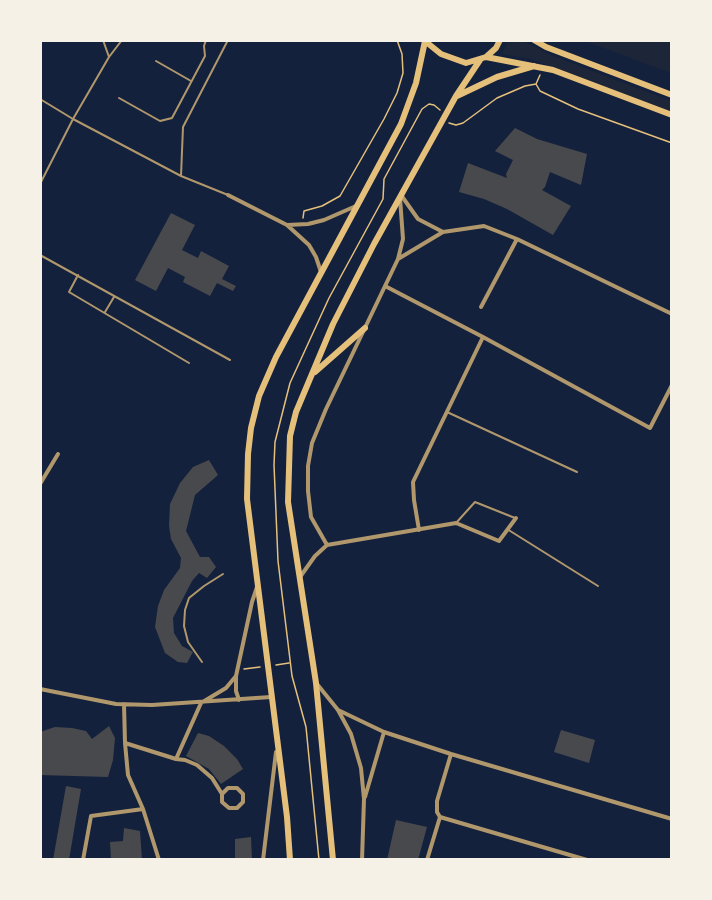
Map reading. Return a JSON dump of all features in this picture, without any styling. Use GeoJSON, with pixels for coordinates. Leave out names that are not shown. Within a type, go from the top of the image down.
{"type":"FeatureCollection","features":[{"type":"Feature","properties":{"kind":"main road"},"geometry":{"type":"LineString","coordinates":[[333,860],[316,683],[288,502],[290,436],[296,412],[333,324],[400,195],[456,96],[500,40]]}},
{"type":"Feature","properties":{"kind":"main road"},"geometry":{"type":"LineString","coordinates":[[534,40],[672,95]]}},
{"type":"Feature","properties":{"kind":"main road"},"geometry":{"type":"LineString","coordinates":[[425,41],[435,51],[453,60],[466,63],[483,59],[554,70],[672,115]]}},
{"type":"Feature","properties":{"kind":"main road"},"geometry":{"type":"LineString","coordinates":[[290,860],[278,742],[247,499],[251,428],[259,396],[276,357],[401,124],[416,83],[425,41]]}},
{"type":"Feature","properties":{"kind":"main road"},"geometry":{"type":"LineString","coordinates":[[456,96],[497,77],[534,66]]}},
{"type":"Feature","properties":{"kind":"main road"},"geometry":{"type":"LineString","coordinates":[[312,374],[365,328]]}},
{"type":"Feature","properties":{"kind":"street"},"geometry":{"type":"LineString","coordinates":[[228,195],[287,225],[309,245],[321,272]]}},
{"type":"Feature","properties":{"kind":"street"},"geometry":{"type":"LineString","coordinates":[[400,195],[418,219],[443,232]]}},
{"type":"Feature","properties":{"kind":"street"},"geometry":{"type":"LineString","coordinates":[[327,545],[311,517],[308,474],[312,443],[398,259],[403,239],[400,195]]}},
{"type":"Feature","properties":{"kind":"street"},"geometry":{"type":"LineString","coordinates":[[287,225],[302,225],[324,220],[357,206]]}},
{"type":"Feature","properties":{"kind":"street"},"geometry":{"type":"LineString","coordinates":[[398,259],[443,232],[484,226],[517,239],[672,314]]}},
{"type":"Feature","properties":{"kind":"street"},"geometry":{"type":"LineString","coordinates":[[481,307],[517,239]]}},
{"type":"Feature","properties":{"kind":"street"},"geometry":{"type":"LineString","coordinates":[[386,286],[651,428],[672,385]]}},
{"type":"Feature","properties":{"kind":"street"},"geometry":{"type":"LineString","coordinates":[[419,530],[413,482],[483,336]]}},
{"type":"Feature","properties":{"kind":"street"},"geometry":{"type":"LineString","coordinates":[[40,484],[58,454]]}},
{"type":"Feature","properties":{"kind":"street"},"geometry":{"type":"LineString","coordinates":[[299,578],[315,556],[327,545],[456,523],[499,541],[516,518]]}},
{"type":"Feature","properties":{"kind":"street"},"geometry":{"type":"LineString","coordinates":[[239,700],[236,676],[258,584]]}},
{"type":"Feature","properties":{"kind":"street"},"geometry":{"type":"LineString","coordinates":[[176,759],[201,702],[226,688],[236,676]]}},
{"type":"Feature","properties":{"kind":"street"},"geometry":{"type":"LineString","coordinates":[[316,683],[338,710],[351,734],[360,768],[364,799],[362,860]]}},
{"type":"Feature","properties":{"kind":"street"},"geometry":{"type":"LineString","coordinates":[[40,689],[124,704],[272,697]]}},
{"type":"Feature","properties":{"kind":"street"},"geometry":{"type":"LineString","coordinates":[[124,704],[124,743],[128,775],[143,809],[159,860]]}},
{"type":"Feature","properties":{"kind":"street"},"geometry":{"type":"LineString","coordinates":[[338,710],[384,732],[451,754],[672,819]]}},
{"type":"Feature","properties":{"kind":"street"},"geometry":{"type":"LineString","coordinates":[[364,799],[384,732]]}},
{"type":"Feature","properties":{"kind":"street"},"geometry":{"type":"LineString","coordinates":[[263,860],[278,742]]}},
{"type":"Feature","properties":{"kind":"street"},"geometry":{"type":"LineString","coordinates":[[124,743],[185,760],[205,770],[222,794],[222,802],[228,808],[237,808],[243,802],[243,794],[237,788],[228,788],[222,794]]}},
{"type":"Feature","properties":{"kind":"street"},"geometry":{"type":"LineString","coordinates":[[427,860],[440,817],[436,807],[451,754]]}},
{"type":"Feature","properties":{"kind":"street"},"geometry":{"type":"LineString","coordinates":[[83,860],[91,816],[143,809]]}},
{"type":"Feature","properties":{"kind":"street"},"geometry":{"type":"LineString","coordinates":[[440,817],[587,860]]}},
{"type":"Feature","properties":{"kind":"lane"},"geometry":{"type":"LineString","coordinates":[[103,40],[109,57]]}},
{"type":"Feature","properties":{"kind":"lane"},"geometry":{"type":"LineString","coordinates":[[40,184],[73,119],[109,57],[122,40]]}},
{"type":"Feature","properties":{"kind":"lane"},"geometry":{"type":"LineString","coordinates":[[119,98],[160,121],[172,118],[205,56],[206,40]]}},
{"type":"Feature","properties":{"kind":"lane"},"geometry":{"type":"LineString","coordinates":[[181,176],[183,127],[228,40]]}},
{"type":"Feature","properties":{"kind":"lane"},"geometry":{"type":"LineString","coordinates":[[156,61],[191,81]]}},
{"type":"Feature","properties":{"kind":"lane"},"geometry":{"type":"LineString","coordinates":[[40,99],[181,176],[228,195]]}},
{"type":"Feature","properties":{"kind":"lane"},"geometry":{"type":"LineString","coordinates":[[40,255],[230,360]]}},
{"type":"Feature","properties":{"kind":"lane"},"geometry":{"type":"LineString","coordinates":[[78,275],[69,292],[189,363]]}},
{"type":"Feature","properties":{"kind":"lane"},"geometry":{"type":"LineString","coordinates":[[105,312],[114,296]]}},
{"type":"Feature","properties":{"kind":"lane"},"geometry":{"type":"LineString","coordinates":[[447,412],[577,472]]}},
{"type":"Feature","properties":{"kind":"lane"},"geometry":{"type":"LineString","coordinates":[[456,523],[474,502],[516,518]]}},
{"type":"Feature","properties":{"kind":"lane"},"geometry":{"type":"LineString","coordinates":[[507,529],[598,586]]}},
{"type":"Feature","properties":{"kind":"lane"},"geometry":{"type":"LineString","coordinates":[[202,662],[188,642],[184,626],[185,610],[189,598],[223,574]]}},
{"type":"Feature","properties":{"kind":"path"},"geometry":{"type":"LineString","coordinates":[[302,225],[304,211],[322,206],[340,196],[397,93],[403,73],[402,54],[397,40]]}},
{"type":"Feature","properties":{"kind":"path"},"geometry":{"type":"LineString","coordinates":[[319,860],[306,727],[292,676],[278,561],[275,442],[290,383],[328,298],[383,199],[384,179],[422,110],[429,104],[434,105],[446,115],[449,124],[463,123],[496,98],[536,84],[540,91],[578,109],[672,143]]}},
{"type":"Feature","properties":{"kind":"shaded area"},"geometry":{"type":"Polygon","coordinates":[[[508,41],[523,41],[553,56],[671,101],[671,112],[531,59],[502,54],[508,41]]]}},
{"type":"Feature","properties":{"kind":"shaded area"},"geometry":{"type":"Polygon","coordinates":[[[585,41],[671,41],[671,73],[585,41]]]}},
{"type":"Feature","properties":{"kind":"building"},"geometry":{"type":"Polygon","coordinates":[[[515,128],[537,139],[587,154],[581,185],[550,172],[542,190],[571,206],[553,235],[507,209],[459,192],[468,163],[507,178],[506,174],[513,160],[495,151],[515,128]]]}},
{"type":"Feature","properties":{"kind":"building"},"geometry":{"type":"Polygon","coordinates":[[[171,213],[195,225],[182,250],[198,258],[201,251],[229,266],[222,279],[236,286],[233,291],[217,283],[210,296],[183,282],[185,277],[168,268],[156,291],[135,280],[171,213]]]}},
{"type":"Feature","properties":{"kind":"building"},"geometry":{"type":"Polygon","coordinates":[[[209,460],[218,475],[195,495],[186,531],[200,557],[209,557],[216,567],[207,578],[199,573],[192,581],[173,618],[174,633],[182,646],[193,652],[187,663],[178,662],[165,653],[155,627],[158,606],[164,590],[180,568],[181,558],[171,539],[170,504],[180,483],[193,467],[209,460]]]}},
{"type":"Feature","properties":{"kind":"building"},"geometry":{"type":"Polygon","coordinates":[[[109,726],[115,738],[113,760],[108,777],[40,775],[40,732],[55,727],[72,728],[86,731],[92,739],[109,726]]]}},
{"type":"Feature","properties":{"kind":"building"},"geometry":{"type":"Polygon","coordinates":[[[561,730],[595,740],[589,763],[554,752],[561,730]]]}},
{"type":"Feature","properties":{"kind":"building"},"geometry":{"type":"Polygon","coordinates":[[[198,733],[209,736],[224,746],[243,769],[221,784],[209,769],[186,756],[198,733]]]}},
{"type":"Feature","properties":{"kind":"building"},"geometry":{"type":"Polygon","coordinates":[[[66,786],[81,789],[69,860],[53,860],[66,786]]]}},
{"type":"Feature","properties":{"kind":"building"},"geometry":{"type":"Polygon","coordinates":[[[396,820],[427,827],[418,860],[387,860],[396,820]]]}},
{"type":"Feature","properties":{"kind":"building"},"geometry":{"type":"Polygon","coordinates":[[[124,828],[140,831],[142,860],[111,860],[110,842],[123,841],[124,828]]]}},
{"type":"Feature","properties":{"kind":"building"},"geometry":{"type":"Polygon","coordinates":[[[251,837],[252,860],[235,860],[235,839],[251,837]]]}}]}
